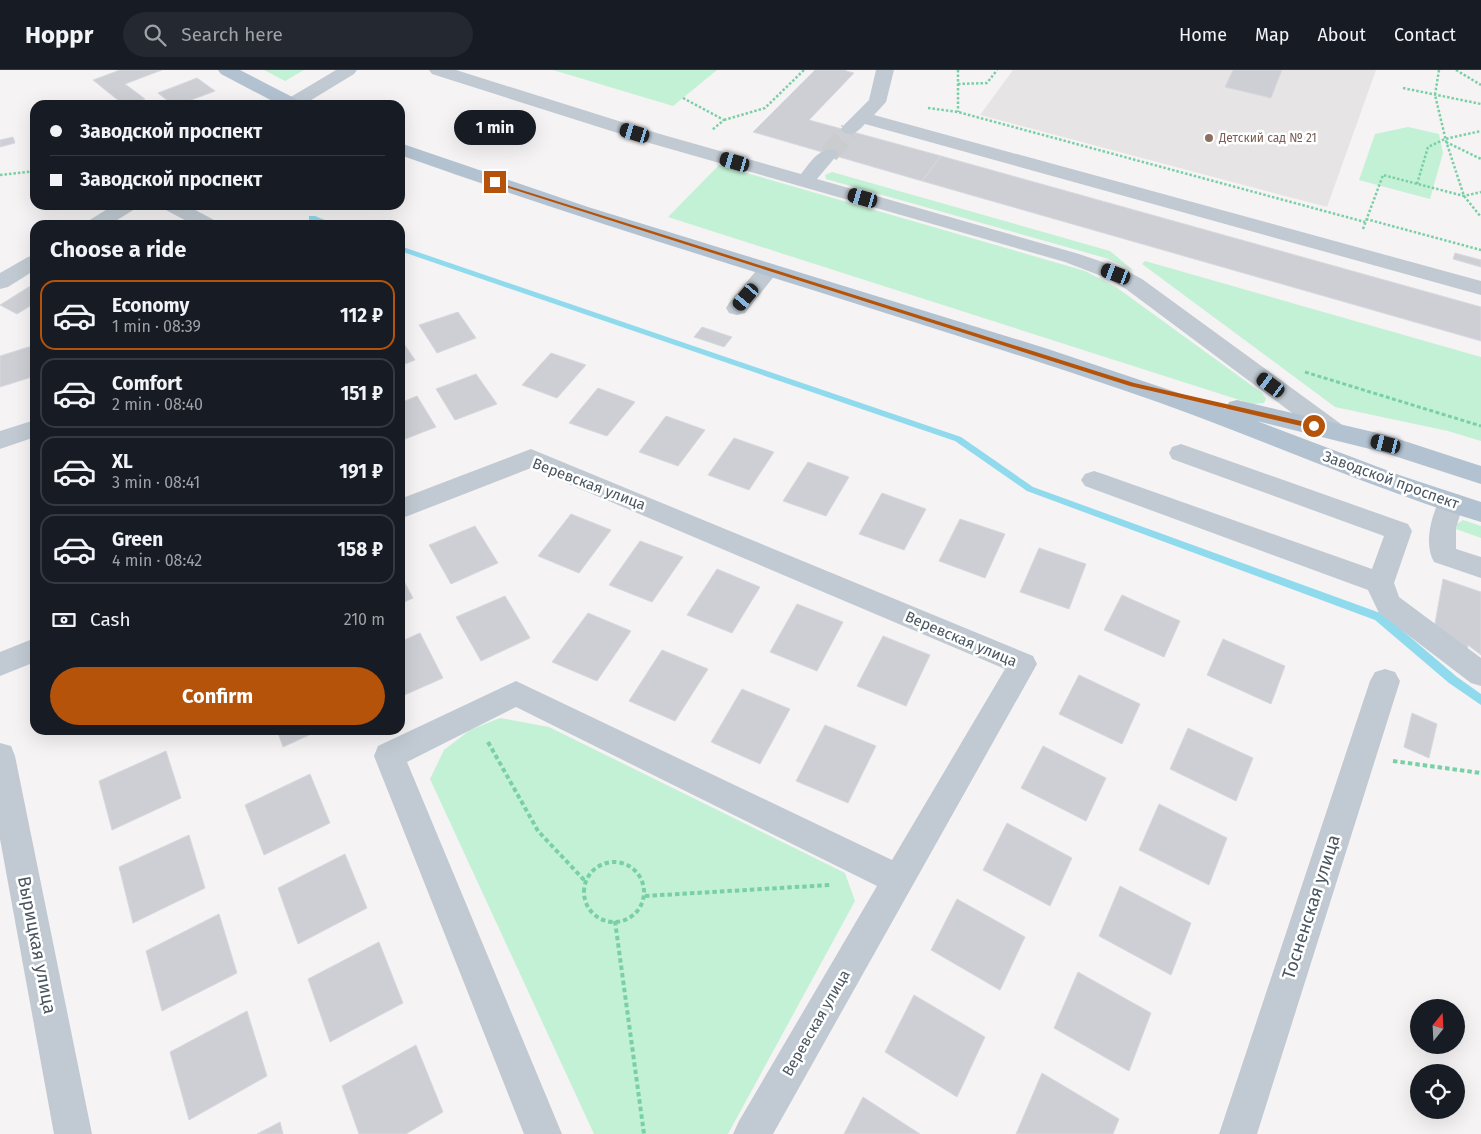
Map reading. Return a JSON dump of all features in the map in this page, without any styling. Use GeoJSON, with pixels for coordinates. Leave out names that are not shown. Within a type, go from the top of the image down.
{"type":"FeatureCollection","features":[{"type":"Feature","properties":{"kind":"main road"},"geometry":{"type":"LineString","coordinates":[[227,70],[283,100]]}},
{"type":"Feature","properties":{"kind":"main road","name":"Заводской проспект"},"geometry":{"type":"LineString","coordinates":[[405,151],[522,191],[1133,385],[1481,512]]}},
{"type":"Feature","properties":{"kind":"main road","name":"Заводской проспект"},"geometry":{"type":"LineString","coordinates":[[1133,385],[1332,430],[1386,444],[1481,475]]}},
{"type":"Feature","properties":{"kind":"street"},"geometry":{"type":"LineString","coordinates":[[300,100],[348,70]]}},
{"type":"Feature","properties":{"kind":"street"},"geometry":{"type":"LineString","coordinates":[[438,70],[626,130],[1072,258],[1116,274],[1134,284],[1332,430]]}},
{"type":"Feature","properties":{"kind":"street"},"geometry":{"type":"LineString","coordinates":[[886,70],[878,102],[854,124],[1481,288]]}},
{"type":"Feature","properties":{"kind":"street"},"geometry":{"type":"LineString","coordinates":[[806,181],[829,154]]}},
{"type":"Feature","properties":{"kind":"street"},"geometry":{"type":"LineString","coordinates":[[103,220],[120,210]]}},
{"type":"Feature","properties":{"kind":"street"},"geometry":{"type":"LineString","coordinates":[[180,210],[200,220]]}},
{"type":"Feature","properties":{"kind":"street"},"geometry":{"type":"LineString","coordinates":[[0,282],[30,264]]}},
{"type":"Feature","properties":{"kind":"street"},"geometry":{"type":"LineString","coordinates":[[737,308],[768,270]]}},
{"type":"Feature","properties":{"kind":"street"},"geometry":{"type":"LineString","coordinates":[[0,440],[30,430]]}},
{"type":"Feature","properties":{"kind":"street"},"geometry":{"type":"LineString","coordinates":[[1181,454],[1399,531],[1380,582],[1382,593],[1389,605],[1481,674]]}},
{"type":"Feature","properties":{"kind":"street","name":"Веревская улица"},"geometry":{"type":"LineString","coordinates":[[405,507],[531,458],[1023,664],[752,1134]]}},
{"type":"Feature","properties":{"kind":"street"},"geometry":{"type":"LineString","coordinates":[[1094,480],[1380,582]]}},
{"type":"Feature","properties":{"kind":"street"},"geometry":{"type":"LineString","coordinates":[[1450,502],[1443,528],[1443,555],[1481,568]]}},
{"type":"Feature","properties":{"kind":"street"},"geometry":{"type":"LineString","coordinates":[[0,664],[30,652]]}},
{"type":"Feature","properties":{"kind":"street","name":"Тосненская улица"},"geometry":{"type":"LineString","coordinates":[[1238,1134],[1384,681]]}},
{"type":"Feature","properties":{"kind":"street"},"geometry":{"type":"LineString","coordinates":[[543,1134],[389,756],[516,693],[898,880]]}},
{"type":"Feature","properties":{"kind":"street","name":"Вырицкая улица"},"geometry":{"type":"LineString","coordinates":[[0,756],[73,1134]]}},
{"type":"Feature","properties":{"kind":"path"},"geometry":{"type":"LineString","coordinates":[[706,136],[724,120],[765,108],[804,70]]}},
{"type":"Feature","properties":{"kind":"path"},"geometry":{"type":"LineString","coordinates":[[958,70],[958,112]]}},
{"type":"Feature","properties":{"kind":"path"},"geometry":{"type":"LineString","coordinates":[[958,84],[987,83],[997,70]]}},
{"type":"Feature","properties":{"kind":"path"},"geometry":{"type":"LineString","coordinates":[[1439,70],[1435,95],[1445,140],[1464,196],[1481,217]]}},
{"type":"Feature","properties":{"kind":"path"},"geometry":{"type":"LineString","coordinates":[[1456,70],[1481,85]]}},
{"type":"Feature","properties":{"kind":"path"},"geometry":{"type":"LineString","coordinates":[[1403,88],[1481,104]]}},
{"type":"Feature","properties":{"kind":"path"},"geometry":{"type":"LineString","coordinates":[[683,98],[724,120]]}},
{"type":"Feature","properties":{"kind":"path"},"geometry":{"type":"LineString","coordinates":[[878,102],[958,112],[1365,222],[1383,175],[1464,196],[1481,192]]}},
{"type":"Feature","properties":{"kind":"path"},"geometry":{"type":"LineString","coordinates":[[1417,184],[1428,147],[1445,140],[1481,131]]}},
{"type":"Feature","properties":{"kind":"path"},"geometry":{"type":"LineString","coordinates":[[1445,140],[1481,159]]}},
{"type":"Feature","properties":{"kind":"path"},"geometry":{"type":"LineString","coordinates":[[0,175],[30,172]]}},
{"type":"Feature","properties":{"kind":"path"},"geometry":{"type":"LineString","coordinates":[[1366,219],[1481,250]]}},
{"type":"Feature","properties":{"kind":"path"},"geometry":{"type":"LineString","coordinates":[[1297,370],[1481,426]]}},
{"type":"Feature","properties":{"kind":"path"},"geometry":{"type":"LineString","coordinates":[[473,715],[538,831],[586,882]]}},
{"type":"Feature","properties":{"kind":"path"},"geometry":{"type":"LineString","coordinates":[[1360,756],[1481,773]]}},
{"type":"Feature","properties":{"kind":"path"},"geometry":{"type":"LineString","coordinates":[[618,862],[636,869],[642,877],[645,886],[645,896],[635,913],[615,921],[605,921],[596,916],[588,910],[584,901],[586,882],[598,867],[618,862]]}},
{"type":"Feature","properties":{"kind":"path"},"geometry":{"type":"LineString","coordinates":[[645,896],[839,885]]}},
{"type":"Feature","properties":{"kind":"path"},"geometry":{"type":"LineString","coordinates":[[615,921],[644,1134]]}},
{"type":"Feature","properties":{"kind":"shaded area","name":"Детский сад № 21"},"geometry":{"type":"Polygon","coordinates":[[[1013,70],[1376,70],[1327,207],[980,115],[1013,70]]]}},
{"type":"Feature","properties":{"kind":"green space"},"geometry":{"type":"Polygon","coordinates":[[[264,70],[304,70],[285,81],[264,70]]]}},
{"type":"Feature","properties":{"kind":"green space"},"geometry":{"type":"Polygon","coordinates":[[[553,70],[717,70],[673,106],[553,70]]]}},
{"type":"Feature","properties":{"kind":"green space"},"geometry":{"type":"Polygon","coordinates":[[[1408,127],[1439,134],[1443,153],[1430,199],[1359,180],[1375,134],[1408,127]]]}},
{"type":"Feature","properties":{"kind":"green space"},"geometry":{"type":"Polygon","coordinates":[[[719,165],[1085,271],[1116,287],[1262,393],[1266,399],[1264,403],[1252,404],[668,217],[719,165]]]}},
{"type":"Feature","properties":{"kind":"green space"},"geometry":{"type":"Polygon","coordinates":[[[832,172],[1110,251],[1134,271],[1109,259],[826,179],[825,175],[832,172]]]}},
{"type":"Feature","properties":{"kind":"green space"},"geometry":{"type":"Polygon","coordinates":[[[1145,261],[1481,357],[1481,441],[1448,431],[1335,407],[1142,264],[1145,261]]]}},
{"type":"Feature","properties":{"kind":"green space"},"geometry":{"type":"Polygon","coordinates":[[[1463,520],[1481,526],[1481,538],[1456,529],[1457,524],[1463,520]]]}},
{"type":"Feature","properties":{"kind":"green space"},"geometry":{"type":"Polygon","coordinates":[[[500,718],[549,727],[845,873],[855,901],[728,1134],[594,1134],[430,779],[444,750],[470,730],[500,718]]]}},
{"type":"Feature","properties":{"kind":"building"},"geometry":{"type":"Polygon","coordinates":[[[120,70],[162,70],[125,84],[145,99],[142,100],[118,100],[93,80],[120,70]]]}},
{"type":"Feature","properties":{"kind":"building"},"geometry":{"type":"Polygon","coordinates":[[[815,70],[843,70],[854,73],[809,120],[941,156],[922,181],[753,132],[815,70]]]}},
{"type":"Feature","properties":{"kind":"building"},"geometry":{"type":"Polygon","coordinates":[[[1233,70],[1282,70],[1271,98],[1225,87],[1233,70]]]}},
{"type":"Feature","properties":{"kind":"building"},"geometry":{"type":"Polygon","coordinates":[[[197,78],[215,91],[191,100],[167,100],[158,93],[197,78]]]}},
{"type":"Feature","properties":{"kind":"building"},"geometry":{"type":"Polygon","coordinates":[[[13,137],[15,143],[0,147],[0,140],[13,137]]]}},
{"type":"Feature","properties":{"kind":"building"},"geometry":{"type":"Polygon","coordinates":[[[941,156],[1481,307],[1481,341],[922,181],[941,156]]]}},
{"type":"Feature","properties":{"kind":"building"},"geometry":{"type":"Polygon","coordinates":[[[1455,253],[1481,260],[1481,267],[1453,259],[1455,253]]]}},
{"type":"Feature","properties":{"kind":"building"},"geometry":{"type":"Polygon","coordinates":[[[30,286],[30,306],[17,314],[0,305],[30,286]]]}},
{"type":"Feature","properties":{"kind":"building"},"geometry":{"type":"Polygon","coordinates":[[[458,312],[476,338],[437,353],[419,325],[458,312]]]}},
{"type":"Feature","properties":{"kind":"building"},"geometry":{"type":"Polygon","coordinates":[[[702,327],[732,337],[724,347],[694,337],[702,327]]]}},
{"type":"Feature","properties":{"kind":"building"},"geometry":{"type":"Polygon","coordinates":[[[405,345],[415,360],[405,364],[405,345]]]}},
{"type":"Feature","properties":{"kind":"building"},"geometry":{"type":"Polygon","coordinates":[[[30,347],[30,378],[0,387],[0,356],[30,347]]]}},
{"type":"Feature","properties":{"kind":"building"},"geometry":{"type":"Polygon","coordinates":[[[551,353],[586,365],[557,398],[522,385],[551,353]]]}},
{"type":"Feature","properties":{"kind":"building"},"geometry":{"type":"Polygon","coordinates":[[[476,374],[497,404],[455,420],[436,389],[476,374]]]}},
{"type":"Feature","properties":{"kind":"building"},"geometry":{"type":"Polygon","coordinates":[[[598,388],[635,402],[607,436],[569,423],[598,388]]]}},
{"type":"Feature","properties":{"kind":"building"},"geometry":{"type":"Polygon","coordinates":[[[417,396],[436,427],[405,439],[405,401],[417,396]]]}},
{"type":"Feature","properties":{"kind":"building"},"geometry":{"type":"Polygon","coordinates":[[[666,416],[705,430],[678,466],[639,452],[666,416]]]}},
{"type":"Feature","properties":{"kind":"building"},"geometry":{"type":"Polygon","coordinates":[[[734,438],[774,452],[749,490],[708,475],[734,438]]]}},
{"type":"Feature","properties":{"kind":"building"},"geometry":{"type":"Polygon","coordinates":[[[808,462],[849,477],[826,516],[783,501],[808,462]]]}},
{"type":"Feature","properties":{"kind":"building"},"geometry":{"type":"Polygon","coordinates":[[[882,493],[926,509],[904,550],[859,534],[882,493]]]}},
{"type":"Feature","properties":{"kind":"building"},"geometry":{"type":"Polygon","coordinates":[[[571,514],[611,530],[579,573],[538,556],[571,514]]]}},
{"type":"Feature","properties":{"kind":"building"},"geometry":{"type":"Polygon","coordinates":[[[960,519],[1005,534],[985,578],[939,561],[960,519]]]}},
{"type":"Feature","properties":{"kind":"building"},"geometry":{"type":"Polygon","coordinates":[[[475,526],[498,563],[451,584],[429,545],[475,526]]]}},
{"type":"Feature","properties":{"kind":"building"},"geometry":{"type":"Polygon","coordinates":[[[640,541],[683,557],[652,602],[609,585],[640,541]]]}},
{"type":"Feature","properties":{"kind":"building"},"geometry":{"type":"Polygon","coordinates":[[[1039,548],[1086,564],[1069,609],[1020,592],[1039,548]]]}},
{"type":"Feature","properties":{"kind":"building"},"geometry":{"type":"Polygon","coordinates":[[[717,569],[760,587],[732,633],[687,615],[717,569]]]}},
{"type":"Feature","properties":{"kind":"building"},"geometry":{"type":"Polygon","coordinates":[[[1443,579],[1481,592],[1481,655],[1468,645],[1467,652],[1434,629],[1443,579]]]}},
{"type":"Feature","properties":{"kind":"building"},"geometry":{"type":"Polygon","coordinates":[[[405,583],[413,598],[405,602],[405,583]]]}},
{"type":"Feature","properties":{"kind":"building"},"geometry":{"type":"Polygon","coordinates":[[[1122,595],[1180,621],[1164,657],[1104,630],[1122,595]]]}},
{"type":"Feature","properties":{"kind":"building"},"geometry":{"type":"Polygon","coordinates":[[[505,596],[530,638],[481,661],[456,617],[505,596]]]}},
{"type":"Feature","properties":{"kind":"building"},"geometry":{"type":"Polygon","coordinates":[[[797,604],[843,622],[817,671],[770,652],[797,604]]]}},
{"type":"Feature","properties":{"kind":"building"},"geometry":{"type":"Polygon","coordinates":[[[588,613],[631,631],[597,681],[552,662],[588,613]]]}},
{"type":"Feature","properties":{"kind":"building"},"geometry":{"type":"Polygon","coordinates":[[[420,633],[443,678],[405,695],[405,640],[420,633]]]}},
{"type":"Feature","properties":{"kind":"building"},"geometry":{"type":"Polygon","coordinates":[[[883,636],[930,655],[906,706],[857,686],[883,636]]]}},
{"type":"Feature","properties":{"kind":"building"},"geometry":{"type":"Polygon","coordinates":[[[1223,639],[1285,666],[1271,704],[1207,675],[1223,639]]]}},
{"type":"Feature","properties":{"kind":"building"},"geometry":{"type":"Polygon","coordinates":[[[662,650],[708,669],[675,721],[629,701],[662,650]]]}},
{"type":"Feature","properties":{"kind":"building"},"geometry":{"type":"Polygon","coordinates":[[[1079,675],[1140,704],[1122,744],[1059,714],[1079,675]]]}},
{"type":"Feature","properties":{"kind":"building"},"geometry":{"type":"Polygon","coordinates":[[[742,689],[790,709],[760,764],[711,742],[742,689]]]}},
{"type":"Feature","properties":{"kind":"building"},"geometry":{"type":"Polygon","coordinates":[[[1412,713],[1437,724],[1429,758],[1404,747],[1412,713]]]}},
{"type":"Feature","properties":{"kind":"building"},"geometry":{"type":"Polygon","coordinates":[[[825,725],[876,746],[848,803],[796,781],[825,725]]]}},
{"type":"Feature","properties":{"kind":"building"},"geometry":{"type":"Polygon","coordinates":[[[1188,728],[1253,758],[1236,801],[1170,769],[1188,728]]]}},
{"type":"Feature","properties":{"kind":"building"},"geometry":{"type":"Polygon","coordinates":[[[279,735],[309,735],[283,747],[279,735]]]}},
{"type":"Feature","properties":{"kind":"building"},"geometry":{"type":"Polygon","coordinates":[[[1043,746],[1106,778],[1086,821],[1021,788],[1043,746]]]}},
{"type":"Feature","properties":{"kind":"building"},"geometry":{"type":"Polygon","coordinates":[[[166,751],[181,798],[112,830],[99,781],[166,751]]]}},
{"type":"Feature","properties":{"kind":"building"},"geometry":{"type":"Polygon","coordinates":[[[310,774],[330,823],[264,855],[245,805],[310,774]]]}},
{"type":"Feature","properties":{"kind":"building"},"geometry":{"type":"Polygon","coordinates":[[[1159,804],[1227,838],[1209,885],[1139,850],[1159,804]]]}},
{"type":"Feature","properties":{"kind":"building"},"geometry":{"type":"Polygon","coordinates":[[[1007,823],[1072,858],[1050,906],[983,870],[1007,823]]]}},
{"type":"Feature","properties":{"kind":"building"},"geometry":{"type":"Polygon","coordinates":[[[189,835],[205,888],[133,923],[119,867],[189,835]]]}},
{"type":"Feature","properties":{"kind":"building"},"geometry":{"type":"Polygon","coordinates":[[[345,854],[367,908],[298,944],[278,888],[345,854]]]}},
{"type":"Feature","properties":{"kind":"building"},"geometry":{"type":"Polygon","coordinates":[[[1120,886],[1191,923],[1171,975],[1099,936],[1120,886]]]}},
{"type":"Feature","properties":{"kind":"building"},"geometry":{"type":"Polygon","coordinates":[[[957,899],[1025,937],[1000,990],[931,950],[957,899]]]}},
{"type":"Feature","properties":{"kind":"building"},"geometry":{"type":"Polygon","coordinates":[[[219,914],[237,973],[162,1011],[146,951],[219,914]]]}},
{"type":"Feature","properties":{"kind":"building"},"geometry":{"type":"Polygon","coordinates":[[[379,942],[403,1003],[330,1042],[308,979],[379,942]]]}},
{"type":"Feature","properties":{"kind":"building"},"geometry":{"type":"Polygon","coordinates":[[[1078,972],[1151,1013],[1129,1071],[1054,1028],[1078,972]]]}},
{"type":"Feature","properties":{"kind":"building"},"geometry":{"type":"Polygon","coordinates":[[[914,995],[985,1037],[957,1097],[885,1052],[914,995]]]}},
{"type":"Feature","properties":{"kind":"building"},"geometry":{"type":"Polygon","coordinates":[[[247,1011],[267,1076],[189,1120],[170,1052],[247,1011]]]}},
{"type":"Feature","properties":{"kind":"building"},"geometry":{"type":"Polygon","coordinates":[[[416,1045],[443,1112],[406,1134],[359,1134],[342,1086],[416,1045]]]}},
{"type":"Feature","properties":{"kind":"building"},"geometry":{"type":"Polygon","coordinates":[[[1042,1073],[1119,1119],[1113,1134],[1016,1134],[1042,1073]]]}},
{"type":"Feature","properties":{"kind":"building"},"geometry":{"type":"Polygon","coordinates":[[[863,1097],[920,1134],[844,1134],[863,1097]]]}},
{"type":"Feature","properties":{"kind":"building"},"geometry":{"type":"Polygon","coordinates":[[[280,1122],[283,1134],[257,1134],[280,1122]]]}},
{"type":"Feature","properties":{"kind":"waterway"},"geometry":{"type":"LineString","coordinates":[[312,218],[318,220]]}},
{"type":"Feature","properties":{"kind":"waterway"},"geometry":{"type":"LineString","coordinates":[[405,250],[958,439],[1030,489],[1379,617],[1453,680],[1481,700]]}},
{"type":"Feature","properties":{"kind":"tunnel"},"geometry":{"type":"LineString","coordinates":[[829,154],[849,131]]}},
{"type":"Feature","properties":{"kind":"place","name":"Детский сад № 21"},"geometry":{"type":"Point","coordinates":[1209,138]}},
{"type":"Feature","properties":{"kind":"route"},"geometry":{"type":"LineString","coordinates":[[495,182],[621,224],[1133,385],[1314,426]]}}]}
